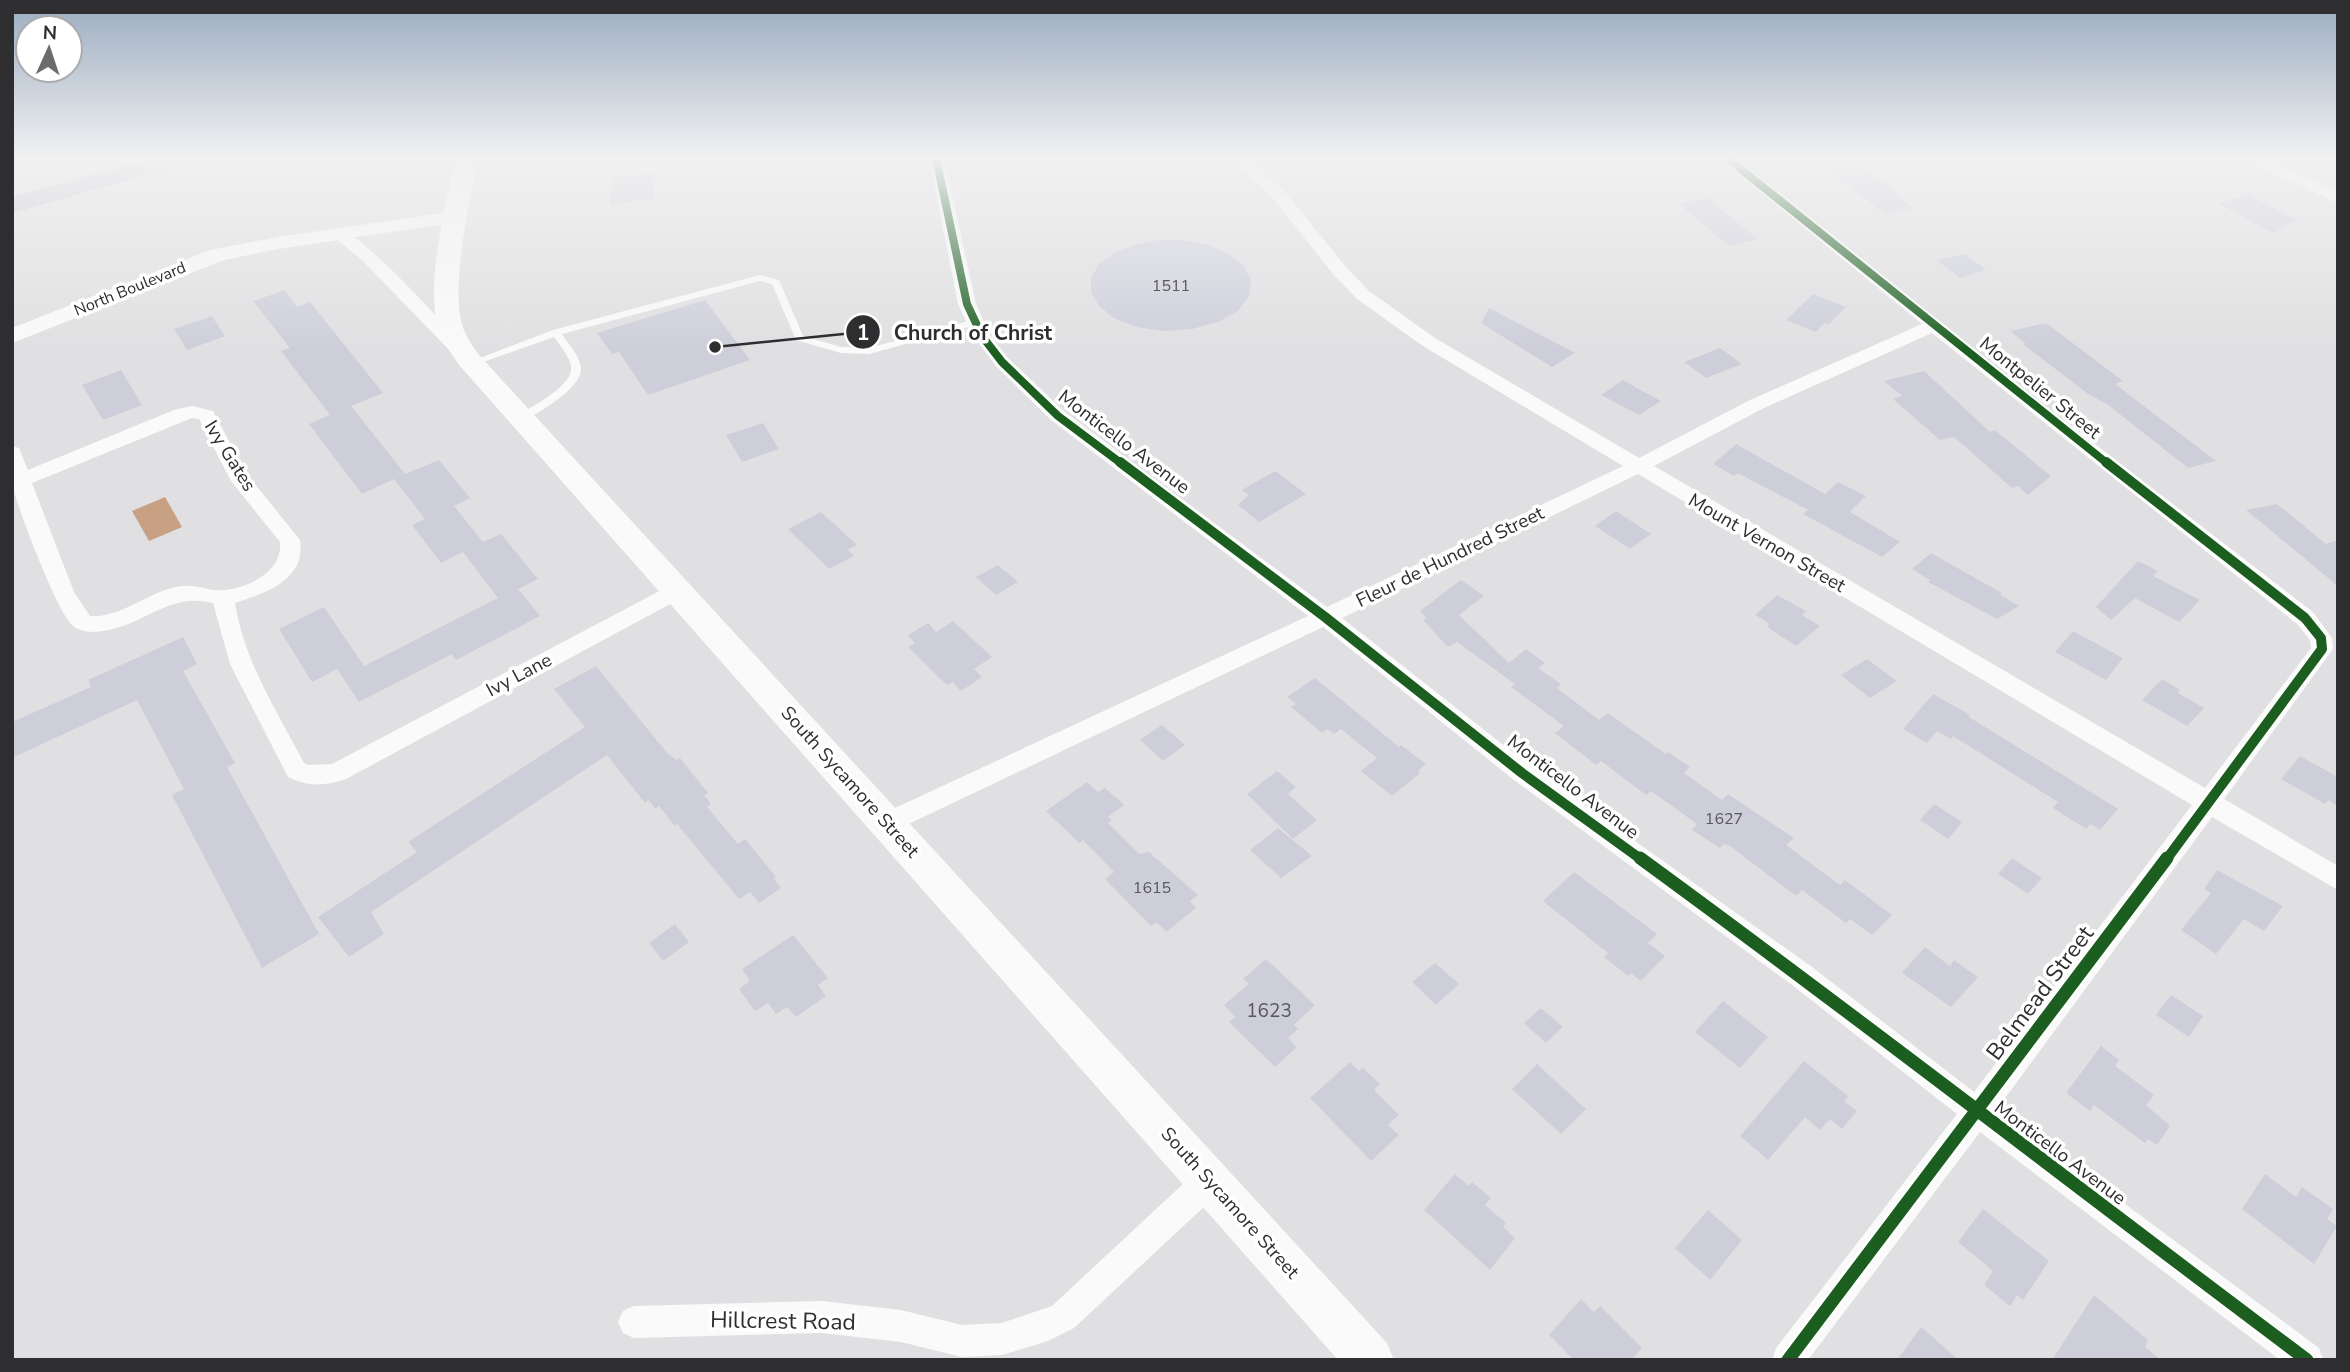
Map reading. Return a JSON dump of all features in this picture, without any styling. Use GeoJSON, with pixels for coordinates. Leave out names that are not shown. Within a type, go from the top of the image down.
{"type":"FeatureCollection","features":[{"type":"Feature","properties":{"kind":"main road","name":"South Sycamore Street"},"geometry":{"type":"LineString","coordinates":[[457,222],[448,318],[470,362],[1370,1360]]}},
{"type":"Feature","properties":{"kind":"street","name":"North Boulevard"},"geometry":{"type":"LineString","coordinates":[[12,336],[218,255],[278,243],[425,222]]}},
{"type":"Feature","properties":{"kind":"street","name":"Monticello Avenue"},"geometry":{"type":"LineString","coordinates":[[948,222],[967,304],[976,322],[1002,362],[1058,416],[1325,617],[1522,773],[1802,976],[1977,1112],[2307,1360]]}},
{"type":"Feature","properties":{"kind":"street","name":"Mount Vernon Street"},"geometry":{"type":"LineString","coordinates":[[1301,222],[1340,271],[1380,310],[1457,360],[2338,879]]}},
{"type":"Feature","properties":{"kind":"street","name":"Montpelier Street"},"geometry":{"type":"LineString","coordinates":[[1807,222],[2049,418],[2305,618],[2321,638],[2322,649]]}},
{"type":"Feature","properties":{"kind":"street"},"geometry":{"type":"LineString","coordinates":[[341,235],[368,257],[470,362]]}},
{"type":"Feature","properties":{"kind":"street","name":"Fleur de Hundred Street"},"geometry":{"type":"LineString","coordinates":[[887,823],[1637,467],[1757,404],[1935,325]]}},
{"type":"Feature","properties":{"kind":"street","name":"Ivy Gates"},"geometry":{"type":"LineString","coordinates":[[12,452],[20,481],[62,589],[78,618],[87,624],[114,621],[171,595],[191,592],[223,598],[244,593],[272,579],[290,561],[294,550],[290,540],[238,476],[206,415],[192,412],[181,414],[20,481]]}},
{"type":"Feature","properties":{"kind":"street","name":"Ivy Lane"},"geometry":{"type":"LineString","coordinates":[[223,598],[225,620],[233,646],[296,770],[305,775],[320,776],[338,772],[677,591]]}},
{"type":"Feature","properties":{"kind":"street","name":"Belmead Street"},"geometry":{"type":"LineString","coordinates":[[1788,1360],[1977,1112],[2322,649]]}},
{"type":"Feature","properties":{"kind":"street","name":"Hillcrest Road"},"geometry":{"type":"LineString","coordinates":[[634,1322],[822,1317],[901,1326],[962,1341],[1002,1339],[1048,1325],[1063,1317],[1209,1181]]}},
{"type":"Feature","properties":{"kind":"lane"},"geometry":{"type":"LineString","coordinates":[[470,362],[556,332],[760,278],[776,282],[799,338],[841,350],[869,351],[976,322]]}},
{"type":"Feature","properties":{"kind":"lane"},"geometry":{"type":"LineString","coordinates":[[521,418],[569,386],[577,375],[576,365],[556,332]]}},
{"type":"Feature","properties":{"kind":"shaded area"},"geometry":{"type":"Polygon","coordinates":[[[165,497],[182,527],[149,541],[132,511],[165,497]]]}},
{"type":"Feature","properties":{"kind":"building"},"geometry":{"type":"Polygon","coordinates":[[[1700,222],[1737,222],[1758,239],[1729,246],[1700,222]]]}},
{"type":"Feature","properties":{"kind":"building"},"geometry":{"type":"Polygon","coordinates":[[[2253,222],[2292,222],[2273,233],[2253,222]]]}},
{"type":"Feature","properties":{"kind":"building"},"geometry":{"type":"Polygon","coordinates":[[[1157,240],[1205,244],[1227,253],[1243,265],[1251,280],[1249,296],[1238,311],[1218,322],[1192,329],[1164,331],[1136,327],[1114,318],[1099,306],[1091,292],[1091,278],[1099,264],[1114,253],[1157,240]]]}},
{"type":"Feature","properties":{"kind":"building"},"geometry":{"type":"Polygon","coordinates":[[[1965,254],[1986,270],[1960,278],[1936,260],[1965,254]]]}},
{"type":"Feature","properties":{"kind":"building"},"geometry":{"type":"Polygon","coordinates":[[[285,290],[297,307],[310,302],[383,393],[351,406],[405,474],[439,460],[470,498],[454,506],[483,542],[501,534],[538,579],[518,589],[540,616],[456,660],[452,654],[359,702],[337,669],[312,682],[279,629],[324,607],[364,666],[498,598],[463,552],[441,563],[412,525],[425,519],[394,479],[362,494],[309,424],[330,415],[281,351],[290,348],[253,301],[285,290]]]}},
{"type":"Feature","properties":{"kind":"building"},"geometry":{"type":"Polygon","coordinates":[[[1813,294],[1846,307],[1829,324],[1824,323],[1816,332],[1786,320],[1813,294]]]}},
{"type":"Feature","properties":{"kind":"building"},"geometry":{"type":"Polygon","coordinates":[[[705,300],[750,360],[648,395],[619,352],[612,354],[597,333],[705,300]]]}},
{"type":"Feature","properties":{"kind":"building"},"geometry":{"type":"Polygon","coordinates":[[[1489,308],[1575,353],[1552,367],[1481,323],[1489,308]]]}},
{"type":"Feature","properties":{"kind":"building"},"geometry":{"type":"Polygon","coordinates":[[[212,316],[225,336],[187,350],[174,329],[212,316]]]}},
{"type":"Feature","properties":{"kind":"building"},"geometry":{"type":"Polygon","coordinates":[[[2046,323],[2123,381],[2115,384],[2216,461],[2188,468],[2107,404],[2088,394],[2023,344],[2026,344],[2010,331],[2046,323]]]}},
{"type":"Feature","properties":{"kind":"building"},"geometry":{"type":"Polygon","coordinates":[[[1720,348],[1742,364],[1706,378],[1684,362],[1720,348]]]}},
{"type":"Feature","properties":{"kind":"building"},"geometry":{"type":"Polygon","coordinates":[[[121,370],[142,405],[103,420],[82,385],[121,370]]]}},
{"type":"Feature","properties":{"kind":"building"},"geometry":{"type":"Polygon","coordinates":[[[1924,371],[1990,432],[1995,430],[2051,476],[2028,495],[2018,486],[2012,488],[1954,437],[1940,440],[1893,399],[1902,396],[1884,381],[1924,371]]]}},
{"type":"Feature","properties":{"kind":"building"},"geometry":{"type":"Polygon","coordinates":[[[1623,380],[1661,401],[1639,415],[1601,395],[1623,380]]]}},
{"type":"Feature","properties":{"kind":"building"},"geometry":{"type":"Polygon","coordinates":[[[763,423],[779,449],[742,462],[726,435],[763,423]]]}},
{"type":"Feature","properties":{"kind":"building"},"geometry":{"type":"Polygon","coordinates":[[[1736,444],[1825,494],[1838,482],[1866,496],[1850,512],[1900,542],[1882,557],[1803,514],[1808,510],[1738,473],[1734,476],[1713,464],[1736,444]]]}},
{"type":"Feature","properties":{"kind":"building"},"geometry":{"type":"Polygon","coordinates":[[[1275,471],[1306,494],[1259,522],[1238,505],[1249,495],[1242,490],[1275,471]]]}},
{"type":"Feature","properties":{"kind":"building"},"geometry":{"type":"Polygon","coordinates":[[[2277,504],[2326,544],[2338,540],[2338,586],[2246,510],[2277,504]]]}},
{"type":"Feature","properties":{"kind":"building"},"geometry":{"type":"Polygon","coordinates":[[[1616,511],[1651,534],[1630,549],[1595,526],[1616,511]]]}},
{"type":"Feature","properties":{"kind":"building"},"geometry":{"type":"Polygon","coordinates":[[[821,512],[857,545],[848,550],[854,556],[829,569],[788,529],[821,512]]]}},
{"type":"Feature","properties":{"kind":"building"},"geometry":{"type":"Polygon","coordinates":[[[1931,553],[2002,593],[2000,595],[2019,606],[1997,619],[1928,582],[1930,580],[1912,569],[1931,553]]]}},
{"type":"Feature","properties":{"kind":"building"},"geometry":{"type":"Polygon","coordinates":[[[2138,561],[2158,571],[2153,576],[2200,600],[2179,622],[2135,598],[2111,620],[2096,607],[2138,561]]]}},
{"type":"Feature","properties":{"kind":"building"},"geometry":{"type":"Polygon","coordinates":[[[998,565],[1018,582],[996,595],[976,577],[998,565]]]}},
{"type":"Feature","properties":{"kind":"building"},"geometry":{"type":"Polygon","coordinates":[[[1461,580],[1484,596],[1459,615],[1509,663],[1526,649],[1545,663],[1538,668],[1561,684],[1557,688],[1599,720],[1608,713],[1666,754],[1668,752],[1690,767],[1684,773],[1722,800],[1728,794],[1794,838],[1786,845],[1840,885],[1845,880],[1892,915],[1872,935],[1850,919],[1846,923],[1802,890],[1796,896],[1730,846],[1724,844],[1720,848],[1692,830],[1697,824],[1651,791],[1646,795],[1601,761],[1596,765],[1555,733],[1564,726],[1511,687],[1515,684],[1457,642],[1448,647],[1423,620],[1427,618],[1420,611],[1461,580]]]}},
{"type":"Feature","properties":{"kind":"building"},"geometry":{"type":"Polygon","coordinates":[[[1777,595],[1806,611],[1802,615],[1820,626],[1796,646],[1770,629],[1767,626],[1770,624],[1755,615],[1777,595]]]}},
{"type":"Feature","properties":{"kind":"building"},"geometry":{"type":"Polygon","coordinates":[[[953,621],[992,657],[974,669],[982,677],[961,691],[952,682],[947,685],[908,647],[915,643],[908,635],[928,623],[936,632],[953,621]]]}},
{"type":"Feature","properties":{"kind":"building"},"geometry":{"type":"Polygon","coordinates":[[[2073,631],[2123,658],[2106,680],[2055,652],[2073,631]]]}},
{"type":"Feature","properties":{"kind":"building"},"geometry":{"type":"Polygon","coordinates":[[[183,637],[197,664],[183,671],[235,763],[227,767],[319,934],[262,968],[172,795],[184,789],[137,700],[12,758],[12,722],[91,687],[88,680],[183,637]]]}},
{"type":"Feature","properties":{"kind":"building"},"geometry":{"type":"Polygon","coordinates":[[[1867,659],[1897,681],[1870,698],[1841,675],[1867,659]]]}},
{"type":"Feature","properties":{"kind":"building"},"geometry":{"type":"Polygon","coordinates":[[[596,666],[668,754],[676,760],[680,758],[708,793],[704,795],[711,804],[707,807],[738,844],[745,839],[776,877],[773,878],[781,888],[759,903],[750,892],[739,899],[677,824],[675,826],[659,806],[655,809],[649,800],[645,803],[607,755],[371,912],[384,934],[349,957],[318,917],[417,852],[408,842],[585,727],[554,689],[596,666]]]}},
{"type":"Feature","properties":{"kind":"building"},"geometry":{"type":"Polygon","coordinates":[[[1315,678],[1399,747],[1401,745],[1426,764],[1418,771],[1420,773],[1392,796],[1361,771],[1377,758],[1341,729],[1334,734],[1327,729],[1322,733],[1291,707],[1296,704],[1287,697],[1315,678]]]}},
{"type":"Feature","properties":{"kind":"building"},"geometry":{"type":"Polygon","coordinates":[[[2162,679],[2180,690],[2178,693],[2204,708],[2187,726],[2142,700],[2162,679]]]}},
{"type":"Feature","properties":{"kind":"building"},"geometry":{"type":"Polygon","coordinates":[[[1933,694],[2118,809],[2100,830],[2090,824],[2086,829],[2053,808],[2058,802],[1953,736],[1951,739],[1937,731],[1927,743],[1903,729],[1933,694]]]}},
{"type":"Feature","properties":{"kind":"building"},"geometry":{"type":"Polygon","coordinates":[[[1162,725],[1185,745],[1163,761],[1140,740],[1162,725]]]}},
{"type":"Feature","properties":{"kind":"building"},"geometry":{"type":"Polygon","coordinates":[[[2300,756],[2338,777],[2338,806],[2328,800],[2325,804],[2281,779],[2300,756]]]}},
{"type":"Feature","properties":{"kind":"building"},"geometry":{"type":"Polygon","coordinates":[[[1277,771],[1296,787],[1288,794],[1317,820],[1293,839],[1247,794],[1277,771]]]}},
{"type":"Feature","properties":{"kind":"building"},"geometry":{"type":"Polygon","coordinates":[[[1087,782],[1098,792],[1105,788],[1124,805],[1108,817],[1112,820],[1108,823],[1139,854],[1149,852],[1198,895],[1190,901],[1196,908],[1166,932],[1157,922],[1151,926],[1105,879],[1114,872],[1083,840],[1079,843],[1046,811],[1087,782]]]}},
{"type":"Feature","properties":{"kind":"building"},"geometry":{"type":"Polygon","coordinates":[[[1934,804],[1962,822],[1948,839],[1920,820],[1934,804]]]}},
{"type":"Feature","properties":{"kind":"building"},"geometry":{"type":"Polygon","coordinates":[[[1278,828],[1312,856],[1281,878],[1250,850],[1278,828]]]}},
{"type":"Feature","properties":{"kind":"building"},"geometry":{"type":"Polygon","coordinates":[[[2012,858],[2042,878],[2028,894],[1998,874],[2012,858]]]}},
{"type":"Feature","properties":{"kind":"building"},"geometry":{"type":"Polygon","coordinates":[[[2217,870],[2283,906],[2264,931],[2244,919],[2216,954],[2181,930],[2211,893],[2204,889],[2217,870]]]}},
{"type":"Feature","properties":{"kind":"building"},"geometry":{"type":"Polygon","coordinates":[[[1574,872],[1657,934],[1648,943],[1665,956],[1641,981],[1631,973],[1628,976],[1604,957],[1608,953],[1543,901],[1574,872]]]}},
{"type":"Feature","properties":{"kind":"building"},"geometry":{"type":"Polygon","coordinates":[[[675,924],[689,942],[663,961],[649,943],[675,924]]]}},
{"type":"Feature","properties":{"kind":"building"},"geometry":{"type":"Polygon","coordinates":[[[793,935],[828,978],[818,985],[826,996],[796,1017],[787,1007],[776,1014],[768,1003],[755,1011],[739,989],[750,981],[742,969],[793,935]]]}},
{"type":"Feature","properties":{"kind":"building"},"geometry":{"type":"Polygon","coordinates":[[[1925,947],[1950,966],[1954,960],[1978,977],[1951,1007],[1902,973],[1925,947]]]}},
{"type":"Feature","properties":{"kind":"building"},"geometry":{"type":"Polygon","coordinates":[[[1266,959],[1315,1005],[1294,1025],[1298,1029],[1288,1038],[1297,1047],[1275,1067],[1229,1022],[1235,1017],[1224,1005],[1249,984],[1243,979],[1266,959]]]}},
{"type":"Feature","properties":{"kind":"building"},"geometry":{"type":"Polygon","coordinates":[[[1435,963],[1459,984],[1436,1005],[1412,982],[1435,963]]]}},
{"type":"Feature","properties":{"kind":"building"},"geometry":{"type":"Polygon","coordinates":[[[2171,995],[2203,1016],[2189,1037],[2156,1015],[2171,995]]]}},
{"type":"Feature","properties":{"kind":"building"},"geometry":{"type":"Polygon","coordinates":[[[1723,1001],[1768,1037],[1740,1068],[1695,1032],[1723,1001]]]}},
{"type":"Feature","properties":{"kind":"building"},"geometry":{"type":"Polygon","coordinates":[[[1541,1008],[1563,1027],[1546,1043],[1524,1023],[1541,1008]]]}},
{"type":"Feature","properties":{"kind":"building"},"geometry":{"type":"Polygon","coordinates":[[[2101,1046],[2119,1060],[2115,1066],[2154,1095],[2146,1105],[2170,1126],[2157,1145],[2148,1139],[2145,1143],[2094,1105],[2090,1111],[2066,1093],[2101,1046]]]}},
{"type":"Feature","properties":{"kind":"building"},"geometry":{"type":"Polygon","coordinates":[[[1804,1061],[1848,1096],[1844,1101],[1857,1111],[1842,1129],[1830,1119],[1820,1130],[1805,1117],[1768,1160],[1740,1136],[1804,1061]]]}},
{"type":"Feature","properties":{"kind":"building"},"geometry":{"type":"Polygon","coordinates":[[[1350,1062],[1359,1071],[1363,1068],[1380,1084],[1374,1090],[1399,1115],[1388,1125],[1399,1135],[1371,1161],[1310,1098],[1350,1062]]]}},
{"type":"Feature","properties":{"kind":"building"},"geometry":{"type":"Polygon","coordinates":[[[1537,1064],[1586,1109],[1561,1134],[1512,1089],[1537,1064]]]}},
{"type":"Feature","properties":{"kind":"building"},"geometry":{"type":"Polygon","coordinates":[[[1455,1174],[1469,1186],[1472,1182],[1491,1198],[1485,1205],[1506,1223],[1503,1227],[1515,1238],[1490,1270],[1424,1210],[1455,1174]]]}},
{"type":"Feature","properties":{"kind":"building"},"geometry":{"type":"Polygon","coordinates":[[[2265,1174],[2296,1197],[2302,1187],[2333,1209],[2327,1219],[2337,1226],[2314,1264],[2242,1209],[2265,1174]]]}},
{"type":"Feature","properties":{"kind":"building"},"geometry":{"type":"Polygon","coordinates":[[[1983,1209],[2049,1261],[2023,1300],[2017,1295],[2010,1306],[1984,1285],[1993,1271],[1958,1242],[1983,1209]]]}},
{"type":"Feature","properties":{"kind":"building"},"geometry":{"type":"Polygon","coordinates":[[[1708,1210],[1742,1240],[1710,1280],[1675,1248],[1708,1210]]]}},
{"type":"Feature","properties":{"kind":"building"},"geometry":{"type":"Polygon","coordinates":[[[2094,1295],[2148,1340],[2145,1347],[2161,1360],[2052,1360],[2094,1295]]]}},
{"type":"Feature","properties":{"kind":"building"},"geometry":{"type":"Polygon","coordinates":[[[1581,1299],[1594,1312],[1600,1306],[1642,1348],[1632,1360],[1574,1360],[1549,1335],[1581,1299]]]}},
{"type":"Feature","properties":{"kind":"building"},"geometry":{"type":"Polygon","coordinates":[[[1921,1327],[1959,1360],[1897,1360],[1921,1327]]]}},
{"type":"Feature","properties":{"kind":"cycle path"},"geometry":{"type":"LineString","coordinates":[[950,222],[967,304],[982,336],[1002,362],[1058,416],[1325,617],[1522,773],[1802,976],[1977,1112],[2307,1360]]}},
{"type":"Feature","properties":{"kind":"cycle path"},"geometry":{"type":"LineString","coordinates":[[1788,1360],[2047,1020],[2322,649],[2321,638],[2305,618],[2049,418],[1806,222]]}},
{"type":"Feature","properties":{"kind":"place","name":"Church of Christ"},"geometry":{"type":"Point","coordinates":[715,347]}}]}
